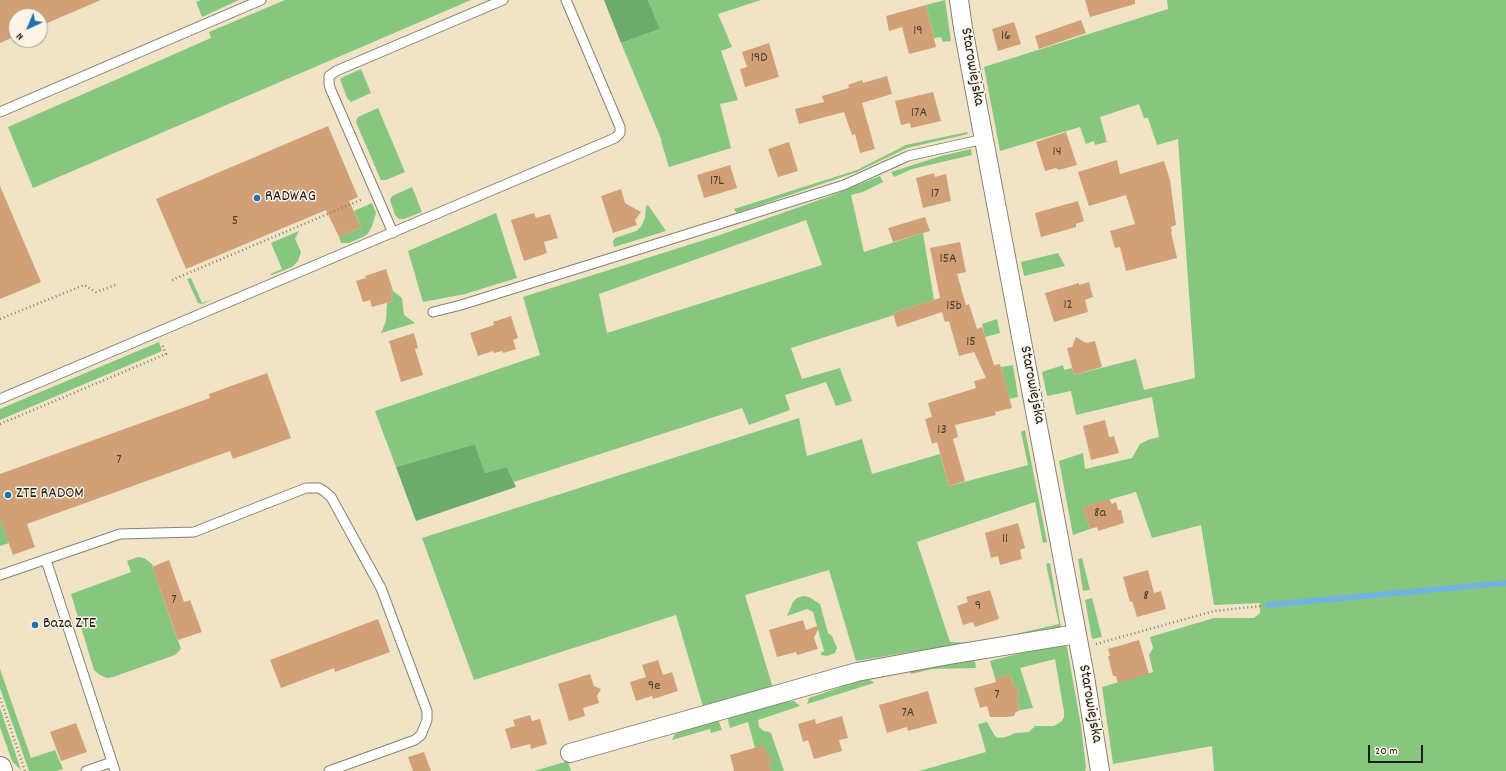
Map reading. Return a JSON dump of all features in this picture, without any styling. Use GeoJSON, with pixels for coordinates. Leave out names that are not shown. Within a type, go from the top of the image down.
{"type":"FeatureCollection","features":[{"type":"Feature","properties":{"kind":"street","name":"Starowiejska"},"geometry":{"type":"LineString","coordinates":[[959,0],[1078,642],[1086,677],[1100,771]]}},
{"type":"Feature","properties":{"kind":"street"},"geometry":{"type":"LineString","coordinates":[[570,753],[857,672],[949,655],[1078,642]]}},
{"type":"Feature","properties":{"kind":"lane"},"geometry":{"type":"LineString","coordinates":[[0,112],[261,0]]}},
{"type":"Feature","properties":{"kind":"lane"},"geometry":{"type":"LineString","coordinates":[[393,233],[330,88],[329,76],[336,70],[503,0]]}},
{"type":"Feature","properties":{"kind":"lane"},"geometry":{"type":"LineString","coordinates":[[0,399],[612,140],[618,136],[620,127],[566,0]]}},
{"type":"Feature","properties":{"kind":"lane"},"geometry":{"type":"LineString","coordinates":[[433,312],[461,305],[844,185],[908,156],[984,139]]}},
{"type":"Feature","properties":{"kind":"lane"},"geometry":{"type":"LineString","coordinates":[[0,575],[120,534],[194,532],[306,488],[318,488],[324,491],[331,497],[381,588],[427,711],[427,720],[421,735],[415,740],[329,771]]}},
{"type":"Feature","properties":{"kind":"lane"},"geometry":{"type":"LineString","coordinates":[[46,560],[113,767],[86,771]]}},
{"type":"Feature","properties":{"kind":"path"},"geometry":{"type":"LineString","coordinates":[[172,280],[376,194]]}},
{"type":"Feature","properties":{"kind":"path"},"geometry":{"type":"LineString","coordinates":[[0,319],[84,285],[96,292],[118,284]]}},
{"type":"Feature","properties":{"kind":"path"},"geometry":{"type":"LineString","coordinates":[[0,424],[166,354],[157,332]]}},
{"type":"Feature","properties":{"kind":"path"},"geometry":{"type":"LineString","coordinates":[[1078,642],[1214,611],[1261,606]]}},
{"type":"Feature","properties":{"kind":"path"},"geometry":{"type":"LineString","coordinates":[[0,698],[25,771]]}},
{"type":"Feature","properties":{"kind":"green space"},"geometry":{"type":"Polygon","coordinates":[[[201,0],[239,0],[202,17],[196,2],[201,0]]]}},
{"type":"Feature","properties":{"kind":"green space"},"geometry":{"type":"Polygon","coordinates":[[[285,0],[471,0],[33,188],[8,127],[211,38],[209,32],[285,0]]]}},
{"type":"Feature","properties":{"kind":"green space"},"geometry":{"type":"Polygon","coordinates":[[[604,0],[648,0],[660,29],[621,43],[604,0]]]}},
{"type":"Feature","properties":{"kind":"green space"},"geometry":{"type":"Polygon","coordinates":[[[648,0],[761,0],[718,14],[732,47],[721,51],[738,100],[720,104],[731,148],[669,167],[662,141],[621,43],[660,29],[648,0]]]}},
{"type":"Feature","properties":{"kind":"green space"},"geometry":{"type":"Polygon","coordinates":[[[945,0],[951,41],[943,42],[941,37],[934,38],[926,5],[945,0]]]}},
{"type":"Feature","properties":{"kind":"green space"},"geometry":{"type":"Polygon","coordinates":[[[1167,0],[1506,0],[1506,771],[1214,771],[1212,746],[1113,764],[1102,687],[1153,672],[1149,655],[1153,648],[1150,637],[1214,618],[1254,618],[1260,613],[1260,603],[1214,605],[1201,525],[1152,538],[1136,492],[1083,507],[1090,529],[1073,535],[1059,461],[1083,453],[1085,469],[1132,458],[1140,444],[1159,437],[1152,397],[1076,415],[1071,391],[1047,396],[1042,372],[1063,365],[1064,370],[1072,368],[1074,375],[1136,359],[1144,390],[1195,378],[1178,139],[1157,145],[1148,118],[1144,118],[1139,104],[1100,117],[1107,142],[1095,145],[1094,141],[1086,144],[1080,127],[1000,151],[984,67],[1168,9],[1167,0]]]}},
{"type":"Feature","properties":{"kind":"green space"},"geometry":{"type":"Polygon","coordinates":[[[361,69],[371,93],[351,102],[347,98],[340,79],[361,69]]]}},
{"type":"Feature","properties":{"kind":"green space"},"geometry":{"type":"Polygon","coordinates":[[[378,108],[405,172],[386,180],[381,180],[356,122],[358,117],[378,108]]]}},
{"type":"Feature","properties":{"kind":"green space"},"geometry":{"type":"Polygon","coordinates":[[[967,132],[968,134],[907,148],[857,172],[737,213],[734,209],[857,170],[906,145],[967,132]]]}},
{"type":"Feature","properties":{"kind":"green space"},"geometry":{"type":"Polygon","coordinates":[[[971,149],[972,155],[912,169],[894,177],[891,172],[941,156],[971,149]]]}},
{"type":"Feature","properties":{"kind":"green space"},"geometry":{"type":"Polygon","coordinates":[[[880,176],[883,182],[863,192],[851,195],[864,252],[923,233],[934,300],[893,313],[894,315],[791,348],[802,379],[840,368],[852,401],[836,406],[826,382],[785,395],[790,410],[749,425],[742,408],[514,482],[507,467],[485,473],[475,444],[396,467],[375,411],[540,355],[523,297],[720,235],[833,195],[880,176]],[[806,220],[599,294],[607,333],[822,265],[806,220]]]}},
{"type":"Feature","properties":{"kind":"green space"},"geometry":{"type":"Polygon","coordinates":[[[412,187],[422,212],[404,219],[399,219],[395,215],[390,200],[392,196],[412,187]]]}},
{"type":"Feature","properties":{"kind":"green space"},"geometry":{"type":"Polygon","coordinates":[[[372,203],[376,213],[369,232],[365,236],[349,243],[341,243],[339,237],[361,227],[354,211],[372,203]]]}},
{"type":"Feature","properties":{"kind":"green space"},"geometry":{"type":"Polygon","coordinates":[[[648,205],[666,231],[614,247],[613,241],[615,238],[636,231],[641,227],[645,218],[646,206],[648,205]]]}},
{"type":"Feature","properties":{"kind":"green space"},"geometry":{"type":"Polygon","coordinates":[[[496,213],[517,278],[465,294],[423,302],[408,251],[496,213]]]}},
{"type":"Feature","properties":{"kind":"green space"},"geometry":{"type":"Polygon","coordinates":[[[299,231],[295,239],[301,252],[298,261],[292,267],[272,275],[270,274],[282,269],[271,243],[299,231]]]}},
{"type":"Feature","properties":{"kind":"green space"},"geometry":{"type":"Polygon","coordinates":[[[1058,253],[1065,266],[1024,276],[1021,262],[1058,253]]]}},
{"type":"Feature","properties":{"kind":"green space"},"geometry":{"type":"Polygon","coordinates":[[[191,278],[202,303],[214,299],[202,304],[198,303],[187,279],[191,278]]]}},
{"type":"Feature","properties":{"kind":"green space"},"geometry":{"type":"Polygon","coordinates":[[[393,291],[402,298],[404,315],[415,323],[381,333],[386,321],[387,303],[393,301],[390,292],[393,291]]]}},
{"type":"Feature","properties":{"kind":"green space"},"geometry":{"type":"Polygon","coordinates":[[[997,319],[1000,333],[985,337],[982,324],[997,319]]]}},
{"type":"Feature","properties":{"kind":"green space"},"geometry":{"type":"Polygon","coordinates":[[[159,342],[162,351],[0,420],[0,409],[159,342]]]}},
{"type":"Feature","properties":{"kind":"green space"},"geometry":{"type":"Polygon","coordinates":[[[1013,365],[1018,397],[1009,399],[1001,367],[1013,365]]]}},
{"type":"Feature","properties":{"kind":"green space"},"geometry":{"type":"Polygon","coordinates":[[[799,418],[807,456],[862,439],[872,474],[940,454],[949,486],[1028,465],[1021,432],[1025,430],[1047,542],[1043,543],[1035,502],[917,542],[950,642],[976,643],[1059,624],[1046,564],[1050,563],[1061,628],[952,648],[916,651],[856,661],[829,570],[745,595],[772,685],[767,691],[704,710],[676,615],[474,680],[422,538],[799,418]]]}},
{"type":"Feature","properties":{"kind":"green space"},"geometry":{"type":"Polygon","coordinates":[[[475,444],[485,473],[507,467],[516,487],[416,521],[396,467],[475,444]]]}},
{"type":"Feature","properties":{"kind":"green space"},"geometry":{"type":"Polygon","coordinates":[[[0,519],[9,543],[0,546],[0,519]]]}},
{"type":"Feature","properties":{"kind":"green space"},"geometry":{"type":"Polygon","coordinates":[[[138,557],[144,558],[153,566],[152,567],[181,649],[175,655],[107,678],[94,670],[71,594],[131,572],[127,561],[138,557]]]}},
{"type":"Feature","properties":{"kind":"green space"},"geometry":{"type":"Polygon","coordinates":[[[1082,558],[1090,590],[1083,591],[1078,559],[1082,558]]]}},
{"type":"Feature","properties":{"kind":"green space"},"geometry":{"type":"Polygon","coordinates":[[[803,596],[809,597],[820,604],[828,633],[832,636],[837,648],[835,653],[827,656],[821,655],[824,651],[813,612],[807,609],[787,616],[793,602],[797,598],[803,596]]]}},
{"type":"Feature","properties":{"kind":"green space"},"geometry":{"type":"Polygon","coordinates":[[[1092,598],[1102,637],[1092,639],[1085,600],[1092,598]]]}},
{"type":"Feature","properties":{"kind":"green space"},"geometry":{"type":"Polygon","coordinates":[[[1060,643],[1067,647],[1081,726],[1086,768],[1085,771],[919,771],[986,752],[978,724],[987,722],[995,736],[998,738],[1006,737],[1015,733],[1029,732],[1035,726],[1054,726],[1062,721],[1064,712],[1055,659],[1020,668],[1033,708],[1020,710],[1017,698],[1019,694],[1017,687],[1013,685],[1010,674],[995,678],[990,661],[1060,643]]]}},
{"type":"Feature","properties":{"kind":"green space"},"geometry":{"type":"Polygon","coordinates":[[[972,659],[975,662],[976,668],[932,669],[911,674],[910,671],[944,663],[972,659]]]}},
{"type":"Feature","properties":{"kind":"green space"},"geometry":{"type":"Polygon","coordinates":[[[0,669],[31,758],[55,750],[63,769],[57,771],[29,771],[0,688],[0,669]]]}},
{"type":"Feature","properties":{"kind":"green space"},"geometry":{"type":"Polygon","coordinates":[[[867,679],[874,683],[807,704],[809,698],[867,679]]]}},
{"type":"Feature","properties":{"kind":"green space"},"geometry":{"type":"Polygon","coordinates":[[[794,701],[800,706],[758,720],[759,727],[764,731],[771,733],[784,771],[772,771],[769,764],[771,760],[770,756],[755,748],[748,722],[730,728],[727,716],[794,701]]]}},
{"type":"Feature","properties":{"kind":"green space"},"geometry":{"type":"Polygon","coordinates":[[[0,708],[21,770],[12,761],[0,727],[0,708]]]}},
{"type":"Feature","properties":{"kind":"green space"},"geometry":{"type":"Polygon","coordinates":[[[718,719],[722,730],[711,733],[710,729],[672,740],[675,734],[718,719]]]}},
{"type":"Feature","properties":{"kind":"green space"},"geometry":{"type":"Polygon","coordinates":[[[568,761],[571,771],[534,771],[568,761]]]}},
{"type":"Feature","properties":{"kind":"building"},"geometry":{"type":"Polygon","coordinates":[[[0,0],[101,0],[48,23],[48,8],[8,8],[8,40],[0,43],[0,0]]]}},
{"type":"Feature","properties":{"kind":"building"},"geometry":{"type":"Polygon","coordinates":[[[1085,0],[1135,0],[1135,4],[1090,17],[1085,0]]]}},
{"type":"Feature","properties":{"kind":"building"},"geometry":{"type":"Polygon","coordinates":[[[926,5],[936,47],[909,54],[902,27],[889,31],[886,16],[926,5]]]}},
{"type":"Feature","properties":{"kind":"building"},"geometry":{"type":"Polygon","coordinates":[[[1081,20],[1086,33],[1039,49],[1035,36],[1081,20]]]}},
{"type":"Feature","properties":{"kind":"building"},"geometry":{"type":"Polygon","coordinates":[[[1014,22],[1021,44],[998,51],[992,29],[1014,22]]]}},
{"type":"Feature","properties":{"kind":"building"},"geometry":{"type":"Polygon","coordinates":[[[769,43],[779,77],[745,87],[740,69],[747,67],[742,52],[769,43]]]}},
{"type":"Feature","properties":{"kind":"building"},"geometry":{"type":"Polygon","coordinates":[[[887,76],[892,94],[862,103],[875,149],[860,153],[855,134],[852,135],[844,112],[799,124],[795,109],[824,102],[822,96],[849,88],[848,85],[862,80],[863,83],[887,76]]]}},
{"type":"Feature","properties":{"kind":"building"},"geometry":{"type":"Polygon","coordinates":[[[933,92],[941,121],[911,128],[910,123],[901,125],[895,101],[933,92]]]}},
{"type":"Feature","properties":{"kind":"building","name":"RADWAG"},"geometry":{"type":"Polygon","coordinates":[[[328,126],[358,197],[349,201],[361,227],[339,237],[326,210],[186,269],[156,199],[328,126]]]}},
{"type":"Feature","properties":{"kind":"building"},"geometry":{"type":"Polygon","coordinates":[[[1066,132],[1077,165],[1059,170],[1056,168],[1045,171],[1036,142],[1066,132]]]}},
{"type":"Feature","properties":{"kind":"building"},"geometry":{"type":"Polygon","coordinates":[[[789,142],[798,171],[778,177],[768,149],[789,142]]]}},
{"type":"Feature","properties":{"kind":"building"},"geometry":{"type":"Polygon","coordinates":[[[1117,160],[1120,174],[1164,161],[1170,180],[1176,225],[1171,227],[1171,232],[1177,258],[1126,271],[1120,247],[1115,248],[1110,231],[1135,224],[1126,195],[1089,206],[1078,172],[1117,160]]]}},
{"type":"Feature","properties":{"kind":"building"},"geometry":{"type":"Polygon","coordinates":[[[730,165],[737,188],[704,198],[697,175],[730,165]]]}},
{"type":"Feature","properties":{"kind":"building"},"geometry":{"type":"Polygon","coordinates":[[[934,173],[935,177],[946,174],[951,201],[923,208],[916,178],[934,173]]]}},
{"type":"Feature","properties":{"kind":"building"},"geometry":{"type":"Polygon","coordinates":[[[0,186],[41,282],[0,299],[0,186]]]}},
{"type":"Feature","properties":{"kind":"building"},"geometry":{"type":"Polygon","coordinates":[[[621,189],[625,203],[641,212],[635,220],[637,225],[613,233],[601,196],[621,189]]]}},
{"type":"Feature","properties":{"kind":"building"},"geometry":{"type":"Polygon","coordinates":[[[1078,201],[1084,221],[1076,224],[1076,227],[1041,237],[1035,213],[1078,201]]]}},
{"type":"Feature","properties":{"kind":"building"},"geometry":{"type":"Polygon","coordinates":[[[534,213],[536,218],[550,214],[558,238],[544,242],[547,253],[524,261],[511,220],[534,213]]]}},
{"type":"Feature","properties":{"kind":"building"},"geometry":{"type":"Polygon","coordinates":[[[925,217],[930,231],[893,242],[888,228],[925,217]]]}},
{"type":"Feature","properties":{"kind":"building"},"geometry":{"type":"Polygon","coordinates":[[[960,242],[966,272],[957,274],[966,305],[969,304],[977,329],[982,327],[994,365],[1000,364],[1012,408],[995,412],[996,415],[955,425],[958,437],[953,439],[965,481],[949,486],[937,442],[932,444],[925,419],[932,417],[928,403],[976,388],[974,381],[986,378],[974,352],[959,356],[949,321],[945,322],[942,312],[897,327],[893,313],[940,298],[930,248],[960,242]]]}},
{"type":"Feature","properties":{"kind":"building"},"geometry":{"type":"Polygon","coordinates":[[[386,269],[393,291],[390,292],[393,301],[372,307],[370,300],[363,302],[356,281],[366,278],[365,276],[386,269]]]}},
{"type":"Feature","properties":{"kind":"building"},"geometry":{"type":"Polygon","coordinates":[[[1089,282],[1093,297],[1085,300],[1088,312],[1054,322],[1045,293],[1079,283],[1079,285],[1089,282]]]}},
{"type":"Feature","properties":{"kind":"building"},"geometry":{"type":"Polygon","coordinates":[[[511,316],[518,338],[513,340],[516,349],[503,353],[502,351],[494,353],[493,351],[478,356],[470,333],[494,325],[493,322],[511,316]]]}},
{"type":"Feature","properties":{"kind":"building"},"geometry":{"type":"Polygon","coordinates":[[[414,333],[418,348],[415,349],[423,375],[401,382],[389,341],[414,333]]]}},
{"type":"Feature","properties":{"kind":"building"},"geometry":{"type":"Polygon","coordinates":[[[1076,337],[1086,343],[1095,341],[1102,367],[1074,375],[1067,348],[1072,347],[1076,337]]]}},
{"type":"Feature","properties":{"kind":"building"},"geometry":{"type":"Polygon","coordinates":[[[267,373],[291,438],[233,459],[230,451],[27,524],[35,547],[13,555],[0,519],[0,474],[210,398],[209,394],[267,373]]]}},
{"type":"Feature","properties":{"kind":"building"},"geometry":{"type":"Polygon","coordinates":[[[1105,420],[1109,437],[1114,436],[1119,453],[1091,460],[1083,426],[1105,420]]]}},
{"type":"Feature","properties":{"kind":"building"},"geometry":{"type":"Polygon","coordinates":[[[1109,499],[1112,504],[1116,502],[1118,510],[1121,510],[1124,523],[1098,531],[1097,527],[1090,529],[1083,507],[1109,499]]]}},
{"type":"Feature","properties":{"kind":"building"},"geometry":{"type":"Polygon","coordinates":[[[1018,523],[1025,548],[1020,550],[1022,559],[1000,565],[998,556],[991,558],[985,533],[1018,523]]]}},
{"type":"Feature","properties":{"kind":"building"},"geometry":{"type":"Polygon","coordinates":[[[169,560],[184,602],[190,600],[202,632],[178,640],[152,567],[169,560]]]}},
{"type":"Feature","properties":{"kind":"building"},"geometry":{"type":"Polygon","coordinates":[[[1148,570],[1154,593],[1161,591],[1166,609],[1137,617],[1132,601],[1130,602],[1123,577],[1148,570]]]}},
{"type":"Feature","properties":{"kind":"building"},"geometry":{"type":"Polygon","coordinates":[[[990,590],[999,619],[975,627],[973,622],[963,625],[957,606],[968,602],[966,597],[990,590]]]}},
{"type":"Feature","properties":{"kind":"building"},"geometry":{"type":"Polygon","coordinates":[[[378,619],[390,652],[335,672],[334,668],[281,688],[270,660],[378,619]]]}},
{"type":"Feature","properties":{"kind":"building"},"geometry":{"type":"Polygon","coordinates":[[[803,620],[806,630],[820,625],[814,638],[818,649],[797,655],[796,652],[777,657],[769,630],[803,620]]]}},
{"type":"Feature","properties":{"kind":"building"},"geometry":{"type":"Polygon","coordinates":[[[1139,640],[1149,674],[1118,683],[1116,676],[1113,676],[1108,656],[1110,656],[1108,649],[1139,640]]]}},
{"type":"Feature","properties":{"kind":"building"},"geometry":{"type":"Polygon","coordinates":[[[658,660],[663,675],[672,672],[678,691],[653,699],[652,696],[636,701],[630,682],[646,677],[642,665],[658,660]]]}},
{"type":"Feature","properties":{"kind":"building"},"geometry":{"type":"Polygon","coordinates":[[[590,674],[594,686],[601,689],[597,696],[599,703],[583,708],[585,716],[569,721],[558,684],[590,674]]]}},
{"type":"Feature","properties":{"kind":"building"},"geometry":{"type":"Polygon","coordinates":[[[1010,674],[1013,685],[1017,687],[1019,694],[1017,698],[1020,710],[1016,712],[1014,716],[990,717],[987,706],[980,708],[974,688],[996,682],[995,678],[1010,674]]]}},
{"type":"Feature","properties":{"kind":"building"},"geometry":{"type":"Polygon","coordinates":[[[928,691],[937,723],[908,731],[907,727],[887,733],[879,705],[928,691]]]}},
{"type":"Feature","properties":{"kind":"building"},"geometry":{"type":"Polygon","coordinates":[[[530,715],[532,721],[540,719],[547,744],[531,749],[530,744],[511,749],[505,729],[515,726],[513,720],[530,715]]]}},
{"type":"Feature","properties":{"kind":"building"},"geometry":{"type":"Polygon","coordinates":[[[842,716],[848,738],[839,740],[842,751],[814,759],[808,740],[803,742],[798,724],[815,719],[816,724],[842,716]]]}},
{"type":"Feature","properties":{"kind":"building"},"geometry":{"type":"Polygon","coordinates":[[[76,723],[87,752],[61,761],[50,732],[76,723]]]}},
{"type":"Feature","properties":{"kind":"building"},"geometry":{"type":"Polygon","coordinates":[[[764,745],[767,754],[773,757],[769,764],[772,771],[734,771],[730,755],[764,745]]]}},
{"type":"Feature","properties":{"kind":"building"},"geometry":{"type":"Polygon","coordinates":[[[424,752],[431,771],[413,771],[408,757],[424,752]]]}},
{"type":"Feature","properties":{"kind":"waterway"},"geometry":{"type":"LineString","coordinates":[[1268,605],[1506,583]]}},
{"type":"Feature","properties":{"kind":"place","name":"RADWAG"},"geometry":{"type":"Point","coordinates":[257,198]}},
{"type":"Feature","properties":{"kind":"place","name":"ZTE RADOM"},"geometry":{"type":"Point","coordinates":[8,495]}},
{"type":"Feature","properties":{"kind":"place","name":"Baza ZTE"},"geometry":{"type":"Point","coordinates":[35,625]}}]}
